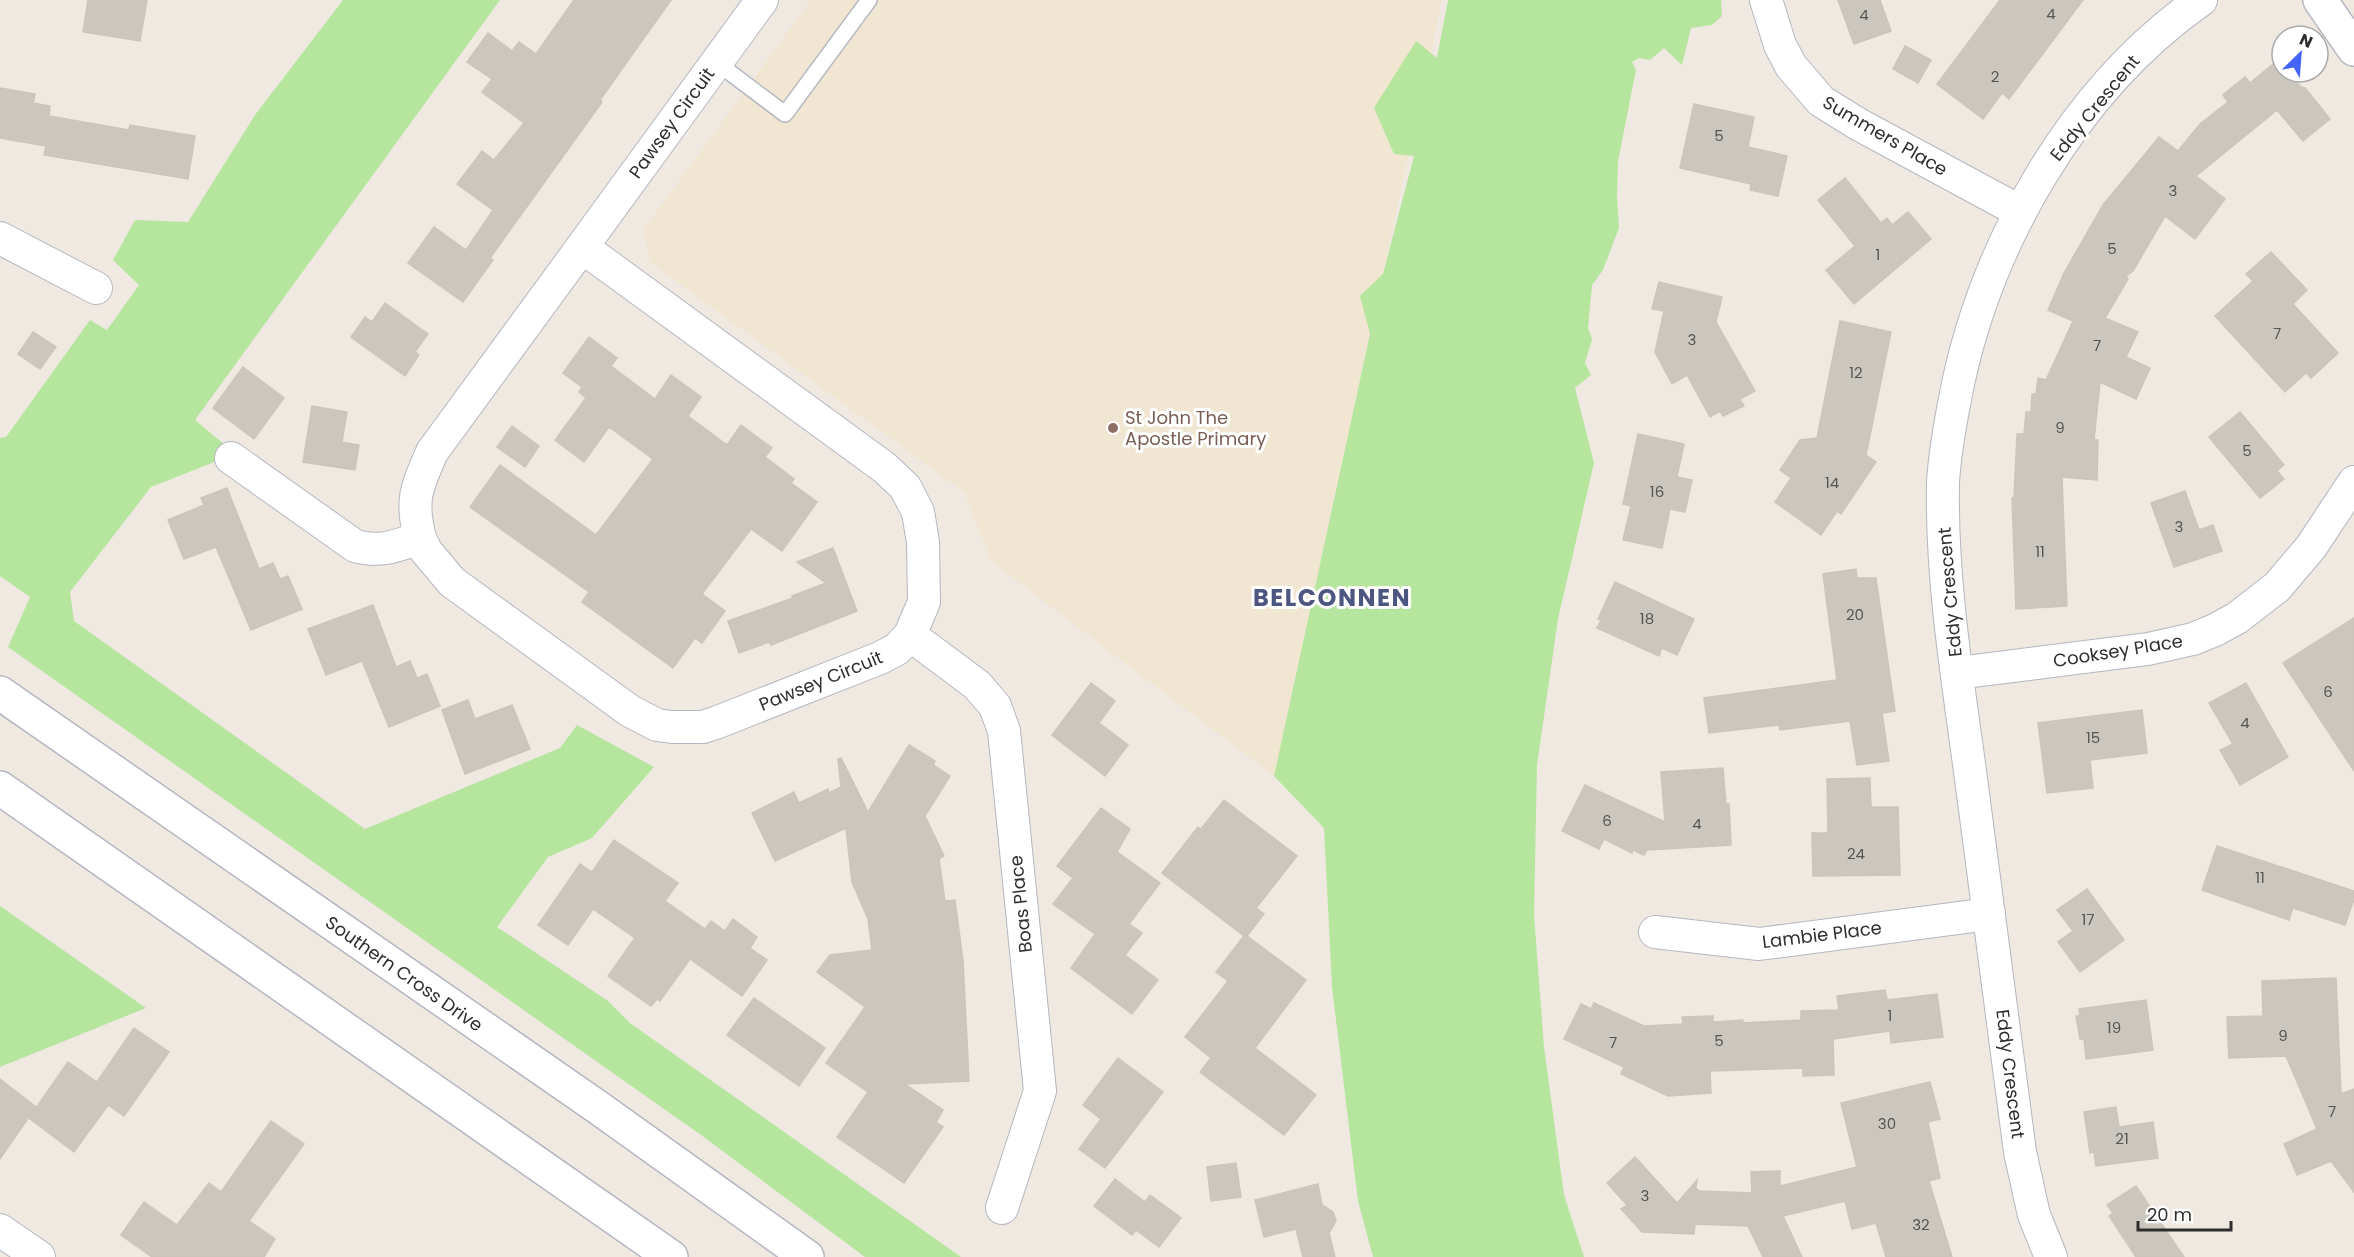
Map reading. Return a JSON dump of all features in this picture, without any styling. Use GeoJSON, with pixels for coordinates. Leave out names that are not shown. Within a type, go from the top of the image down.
{"type":"FeatureCollection","features":[{"type":"Feature","properties":{"kind":"main road"},"geometry":{"type":"LineString","coordinates":[[2320,0],[2354,49]]}},
{"type":"Feature","properties":{"kind":"main road","name":"Southern Cross Drive"},"geometry":{"type":"LineString","coordinates":[[0,693],[586,1100],[807,1257]]}},
{"type":"Feature","properties":{"kind":"main road"},"geometry":{"type":"LineString","coordinates":[[0,788],[671,1257]]}},
{"type":"Feature","properties":{"kind":"street","name":"Pawsey Circuit"},"geometry":{"type":"LineString","coordinates":[[582,247],[885,468],[905,487],[918,513],[923,542],[924,602],[910,635],[897,649],[880,658],[703,727],[672,728],[657,724],[630,711],[452,582],[426,551],[414,514],[416,488],[432,452],[762,0]]}},
{"type":"Feature","properties":{"kind":"street","name":"Summers Place"},"geometry":{"type":"LineString","coordinates":[[1766,0],[1780,45],[1791,66],[1821,101],[1858,124],[2019,211]]}},
{"type":"Feature","properties":{"kind":"street","name":"Eddy Crescent"},"geometry":{"type":"LineString","coordinates":[[2051,1257],[2034,1215],[2020,1152],[1958,674],[1944,561],[1943,482],[1947,443],[1961,363],[1972,324],[2001,248],[2019,211],[2065,138],[2119,72],[2180,15],[2201,0]]}},
{"type":"Feature","properties":{"kind":"street"},"geometry":{"type":"LineString","coordinates":[[0,238],[96,288]]}},
{"type":"Feature","properties":{"kind":"street"},"geometry":{"type":"LineString","coordinates":[[231,458],[355,546],[372,551],[390,548],[420,538]]}},
{"type":"Feature","properties":{"kind":"street","name":"Cooksey Place"},"geometry":{"type":"LineString","coordinates":[[1958,674],[2148,649],[2193,639],[2215,630],[2237,618],[2277,587],[2311,547],[2354,482]]}},
{"type":"Feature","properties":{"kind":"street","name":"Boas Place"},"geometry":{"type":"LineString","coordinates":[[910,635],[977,685],[995,706],[1004,731],[1040,1091],[1002,1208]]}},
{"type":"Feature","properties":{"kind":"street","name":"Lambie Place"},"geometry":{"type":"LineString","coordinates":[[1655,932],[1759,944],[1989,914]]}},
{"type":"Feature","properties":{"kind":"street"},"geometry":{"type":"LineString","coordinates":[[0,1230],[39,1257]]}},
{"type":"Feature","properties":{"kind":"lane"},"geometry":{"type":"LineString","coordinates":[[716,62],[785,114],[869,0]]}},
{"type":"Feature","properties":{"kind":"shaded area","name":"St John The Apostle Primary"},"geometry":{"type":"Polygon","coordinates":[[[811,0],[1442,0],[1274,776],[992,562],[964,492],[650,262],[644,229],[811,0]]]}},
{"type":"Feature","properties":{"kind":"green space"},"geometry":{"type":"Polygon","coordinates":[[[343,0],[500,0],[195,420],[225,445],[217,461],[151,487],[70,592],[74,621],[365,829],[560,748],[577,725],[654,767],[592,838],[548,857],[497,927],[608,1001],[630,1023],[961,1257],[865,1257],[701,1135],[8,647],[30,597],[0,576],[0,438],[6,437],[90,320],[107,330],[139,285],[113,260],[135,220],[188,222],[255,115],[343,0]]]}},
{"type":"Feature","properties":{"kind":"green space"},"geometry":{"type":"Polygon","coordinates":[[[1448,0],[1721,0],[1722,16],[1712,25],[1691,28],[1682,65],[1664,48],[1650,60],[1639,58],[1632,62],[1636,70],[1618,161],[1619,228],[1603,270],[1592,285],[1588,328],[1592,339],[1585,363],[1591,375],[1575,388],[1594,463],[1558,619],[1537,765],[1534,915],[1544,1047],[1564,1195],[1584,1257],[1373,1257],[1358,1201],[1332,987],[1324,828],[1274,776],[1370,334],[1360,296],[1383,274],[1414,156],[1394,154],[1374,108],[1416,41],[1437,58],[1448,0]]]}},
{"type":"Feature","properties":{"kind":"green space"},"geometry":{"type":"Polygon","coordinates":[[[0,906],[146,1008],[0,1067],[0,906]]]}},
{"type":"Feature","properties":{"kind":"building"},"geometry":{"type":"Polygon","coordinates":[[[88,0],[147,0],[140,41],[83,32],[88,0]]]}},
{"type":"Feature","properties":{"kind":"building"},"geometry":{"type":"Polygon","coordinates":[[[574,0],[671,0],[600,100],[602,102],[490,258],[493,260],[463,302],[408,263],[434,227],[466,250],[493,210],[457,184],[482,151],[494,160],[524,123],[482,92],[492,79],[467,62],[488,33],[512,51],[519,42],[536,54],[574,0]]]}},
{"type":"Feature","properties":{"kind":"building"},"geometry":{"type":"Polygon","coordinates":[[[1838,0],[1880,0],[1891,31],[1854,44],[1838,0]]]}},
{"type":"Feature","properties":{"kind":"building"},"geometry":{"type":"Polygon","coordinates":[[[2000,0],[2083,0],[2009,99],[2002,93],[1983,119],[1937,84],[2000,0]]]}},
{"type":"Feature","properties":{"kind":"building"},"geometry":{"type":"Polygon","coordinates":[[[1905,46],[1931,60],[1918,83],[1893,69],[1905,46]]]}},
{"type":"Feature","properties":{"kind":"building"},"geometry":{"type":"Polygon","coordinates":[[[2270,67],[2270,84],[2298,84],[2305,88],[2330,119],[2303,141],[2277,110],[2196,176],[2225,199],[2195,239],[2165,216],[2133,271],[2126,276],[2128,279],[2105,318],[2138,332],[2126,357],[2150,368],[2136,399],[2100,382],[2094,440],[2098,440],[2097,480],[2062,477],[2067,606],[2016,609],[2012,498],[2014,498],[2017,434],[2024,434],[2026,412],[2031,412],[2032,394],[2036,394],[2038,378],[2046,380],[2073,321],[2048,310],[2064,273],[2103,205],[2159,137],[2178,151],[2200,124],[2228,102],[2223,95],[2245,77],[2250,83],[2270,67]]]}},
{"type":"Feature","properties":{"kind":"building"},"geometry":{"type":"Polygon","coordinates":[[[0,88],[35,94],[33,103],[50,106],[49,116],[129,130],[130,125],[195,136],[188,179],[44,155],[46,146],[0,138],[0,88]]]}},
{"type":"Feature","properties":{"kind":"building"},"geometry":{"type":"Polygon","coordinates":[[[1694,104],[1754,117],[1748,147],[1787,156],[1778,196],[1750,190],[1751,184],[1680,168],[1694,104]]]}},
{"type":"Feature","properties":{"kind":"building"},"geometry":{"type":"Polygon","coordinates":[[[1845,178],[1881,223],[1887,218],[1892,225],[1908,212],[1931,239],[1854,304],[1826,270],[1855,246],[1818,200],[1845,178]]]}},
{"type":"Feature","properties":{"kind":"building"},"geometry":{"type":"Polygon","coordinates":[[[2271,252],[2307,290],[2293,304],[2338,353],[2311,378],[2306,373],[2285,392],[2215,316],[2253,281],[2246,274],[2271,252]]]}},
{"type":"Feature","properties":{"kind":"building"},"geometry":{"type":"Polygon","coordinates":[[[1659,282],[1722,297],[1716,322],[1755,391],[1740,399],[1744,406],[1723,416],[1720,411],[1710,417],[1687,375],[1672,384],[1655,352],[1664,311],[1652,309],[1659,282]]]}},
{"type":"Feature","properties":{"kind":"building"},"geometry":{"type":"Polygon","coordinates":[[[385,303],[428,334],[415,352],[419,355],[405,376],[351,337],[365,317],[372,322],[385,303]]]}},
{"type":"Feature","properties":{"kind":"building"},"geometry":{"type":"Polygon","coordinates":[[[1840,321],[1891,332],[1866,455],[1876,462],[1841,514],[1837,511],[1821,535],[1775,502],[1791,478],[1780,470],[1800,440],[1817,438],[1840,321]]]}},
{"type":"Feature","properties":{"kind":"building"},"geometry":{"type":"Polygon","coordinates":[[[33,332],[56,347],[40,369],[18,354],[33,332]]]}},
{"type":"Feature","properties":{"kind":"building"},"geometry":{"type":"Polygon","coordinates":[[[589,337],[617,358],[611,366],[655,399],[671,375],[701,397],[688,416],[727,445],[741,425],[772,448],[765,457],[794,479],[791,483],[817,502],[782,551],[751,529],[702,594],[725,611],[702,643],[695,638],[673,668],[582,602],[589,592],[470,507],[500,465],[596,535],[653,459],[609,427],[584,462],[555,440],[586,398],[579,392],[582,387],[563,373],[589,337]]]}},
{"type":"Feature","properties":{"kind":"building"},"geometry":{"type":"Polygon","coordinates":[[[243,367],[284,398],[254,439],[213,408],[243,367]]]}},
{"type":"Feature","properties":{"kind":"building"},"geometry":{"type":"Polygon","coordinates":[[[312,406],[347,412],[342,442],[359,445],[355,470],[303,462],[312,406]]]}},
{"type":"Feature","properties":{"kind":"building"},"geometry":{"type":"Polygon","coordinates":[[[2240,412],[2284,465],[2277,471],[2284,479],[2260,498],[2209,437],[2240,412]]]}},
{"type":"Feature","properties":{"kind":"building"},"geometry":{"type":"Polygon","coordinates":[[[512,426],[539,446],[525,467],[497,447],[512,426]]]}},
{"type":"Feature","properties":{"kind":"building"},"geometry":{"type":"Polygon","coordinates":[[[1638,434],[1684,444],[1677,477],[1692,480],[1685,512],[1670,509],[1662,548],[1623,540],[1631,506],[1623,504],[1638,434]]]}},
{"type":"Feature","properties":{"kind":"building"},"geometry":{"type":"Polygon","coordinates":[[[227,488],[259,569],[273,563],[280,579],[288,576],[302,609],[251,630],[216,547],[184,559],[168,520],[204,505],[201,498],[227,488]]]}},
{"type":"Feature","properties":{"kind":"building"},"geometry":{"type":"Polygon","coordinates":[[[2185,491],[2199,530],[2213,525],[2222,551],[2174,567],[2151,503],[2185,491]]]}},
{"type":"Feature","properties":{"kind":"building"},"geometry":{"type":"Polygon","coordinates":[[[833,548],[857,611],[771,645],[769,642],[739,653],[728,621],[793,598],[792,596],[826,583],[797,562],[833,548]]]}},
{"type":"Feature","properties":{"kind":"building"},"geometry":{"type":"Polygon","coordinates":[[[1856,569],[1857,578],[1876,578],[1895,711],[1882,713],[1889,761],[1857,765],[1850,721],[1780,730],[1779,725],[1709,733],[1704,698],[1837,680],[1823,574],[1856,569]]]}},
{"type":"Feature","properties":{"kind":"building"},"geometry":{"type":"Polygon","coordinates":[[[1615,582],[1694,619],[1677,655],[1662,648],[1659,656],[1597,628],[1601,620],[1598,619],[1615,582]]]}},
{"type":"Feature","properties":{"kind":"building"},"geometry":{"type":"Polygon","coordinates":[[[373,605],[396,667],[410,661],[417,678],[427,674],[440,706],[389,727],[362,661],[326,675],[308,629],[373,605]]]}},
{"type":"Feature","properties":{"kind":"building"},"geometry":{"type":"Polygon","coordinates":[[[2354,618],[2354,771],[2283,663],[2354,618]]]}},
{"type":"Feature","properties":{"kind":"building"},"geometry":{"type":"Polygon","coordinates":[[[1091,683],[1115,701],[1099,723],[1128,745],[1105,776],[1052,735],[1091,683]]]}},
{"type":"Feature","properties":{"kind":"building"},"geometry":{"type":"Polygon","coordinates":[[[2246,683],[2288,757],[2240,785],[2220,750],[2233,744],[2209,703],[2246,683]]]}},
{"type":"Feature","properties":{"kind":"building"},"geometry":{"type":"Polygon","coordinates":[[[468,700],[475,719],[512,705],[530,749],[465,774],[442,710],[468,700]]]}},
{"type":"Feature","properties":{"kind":"building"},"geometry":{"type":"Polygon","coordinates":[[[2142,710],[2147,753],[2090,760],[2093,788],[2047,793],[2038,723],[2142,710]]]}},
{"type":"Feature","properties":{"kind":"building"},"geometry":{"type":"Polygon","coordinates":[[[909,745],[935,761],[933,765],[950,776],[925,816],[944,856],[939,859],[945,901],[955,900],[963,961],[969,1081],[905,1084],[943,1110],[936,1122],[943,1127],[904,1183],[837,1137],[868,1092],[826,1063],[865,1007],[817,972],[830,955],[872,950],[868,919],[852,882],[846,828],[775,861],[752,813],[794,792],[799,803],[828,789],[829,793],[841,787],[838,759],[841,758],[868,812],[909,745]]]}},
{"type":"Feature","properties":{"kind":"building"},"geometry":{"type":"Polygon","coordinates":[[[1723,768],[1726,804],[1729,804],[1731,845],[1647,850],[1644,855],[1633,850],[1632,853],[1604,839],[1599,849],[1562,831],[1585,785],[1665,822],[1661,772],[1723,768]]]}},
{"type":"Feature","properties":{"kind":"building"},"geometry":{"type":"Polygon","coordinates":[[[1870,778],[1871,807],[1898,807],[1900,875],[1813,876],[1812,833],[1828,833],[1827,779],[1870,778]]]}},
{"type":"Feature","properties":{"kind":"building"},"geometry":{"type":"Polygon","coordinates":[[[1224,800],[1297,856],[1256,908],[1264,914],[1247,936],[1306,980],[1255,1048],[1316,1095],[1284,1135],[1200,1072],[1211,1058],[1185,1037],[1228,981],[1216,972],[1244,936],[1162,873],[1198,827],[1201,829],[1224,800]]]}},
{"type":"Feature","properties":{"kind":"building"},"geometry":{"type":"Polygon","coordinates":[[[1101,808],[1130,829],[1117,852],[1160,883],[1129,924],[1142,933],[1125,955],[1158,980],[1132,1014],[1071,968],[1095,934],[1053,904],[1073,878],[1057,866],[1101,808]]]}},
{"type":"Feature","properties":{"kind":"building"},"geometry":{"type":"Polygon","coordinates":[[[614,840],[678,883],[665,901],[705,929],[711,921],[725,931],[733,919],[757,937],[750,948],[767,960],[742,996],[690,959],[660,1001],[657,999],[651,1006],[608,976],[635,938],[593,909],[568,945],[538,925],[580,864],[592,872],[614,840]]]}},
{"type":"Feature","properties":{"kind":"building"},"geometry":{"type":"Polygon","coordinates":[[[2217,846],[2354,891],[2354,899],[2345,925],[2293,908],[2289,920],[2202,890],[2217,846]]]}},
{"type":"Feature","properties":{"kind":"building"},"geometry":{"type":"Polygon","coordinates":[[[2087,889],[2124,940],[2080,972],[2058,942],[2073,931],[2057,910],[2087,889]]]}},
{"type":"Feature","properties":{"kind":"building"},"geometry":{"type":"Polygon","coordinates":[[[2336,978],[2341,1094],[2354,1089],[2354,1192],[2331,1161],[2297,1175],[2284,1144],[2317,1129],[2286,1056],[2229,1058],[2227,1017],[2263,1016],[2262,981],[2336,978]]]}},
{"type":"Feature","properties":{"kind":"building"},"geometry":{"type":"Polygon","coordinates":[[[1885,990],[1887,1000],[1937,994],[1943,1037],[1891,1043],[1890,1031],[1833,1039],[1834,1075],[1803,1076],[1803,1068],[1710,1071],[1711,1093],[1668,1096],[1621,1074],[1624,1067],[1564,1039],[1581,1004],[1591,1009],[1594,1003],[1644,1026],[1683,1024],[1682,1017],[1713,1016],[1713,1022],[1743,1020],[1742,1023],[1801,1020],[1801,1011],[1839,1010],[1837,996],[1885,990]]]}},
{"type":"Feature","properties":{"kind":"building"},"geometry":{"type":"Polygon","coordinates":[[[754,998],[825,1048],[799,1086],[727,1035],[754,998]]]}},
{"type":"Feature","properties":{"kind":"building"},"geometry":{"type":"Polygon","coordinates":[[[2146,1000],[2153,1050],[2086,1059],[2084,1039],[2080,1039],[2076,1016],[2080,1016],[2079,1009],[2146,1000]]]}},
{"type":"Feature","properties":{"kind":"building"},"geometry":{"type":"Polygon","coordinates":[[[134,1028],[169,1052],[124,1116],[108,1105],[74,1152],[29,1118],[68,1062],[97,1082],[134,1028]]]}},
{"type":"Feature","properties":{"kind":"building"},"geometry":{"type":"Polygon","coordinates":[[[1118,1058],[1163,1092],[1105,1168],[1079,1149],[1101,1119],[1083,1105],[1118,1058]]]}},
{"type":"Feature","properties":{"kind":"building"},"geometry":{"type":"Polygon","coordinates":[[[0,1079],[36,1107],[0,1159],[0,1079]]]}},
{"type":"Feature","properties":{"kind":"building"},"geometry":{"type":"Polygon","coordinates":[[[1930,1082],[1940,1119],[1928,1122],[1940,1178],[1929,1181],[1952,1257],[1886,1257],[1876,1223],[1852,1229],[1845,1201],[1783,1216],[1802,1257],[1763,1257],[1748,1226],[1695,1224],[1694,1234],[1642,1232],[1621,1209],[1627,1205],[1607,1183],[1635,1157],[1677,1203],[1697,1180],[1696,1188],[1699,1191],[1752,1193],[1751,1172],[1780,1171],[1780,1186],[1857,1167],[1841,1103],[1930,1082]]]}},
{"type":"Feature","properties":{"kind":"building"},"geometry":{"type":"Polygon","coordinates":[[[2116,1107],[2119,1127],[2153,1122],[2158,1158],[2096,1166],[2094,1152],[2090,1153],[2084,1112],[2116,1107]]]}},
{"type":"Feature","properties":{"kind":"building"},"geometry":{"type":"Polygon","coordinates":[[[271,1121],[304,1144],[249,1221],[275,1239],[264,1257],[152,1257],[121,1235],[144,1202],[177,1225],[209,1183],[221,1192],[271,1121]]]}},
{"type":"Feature","properties":{"kind":"building"},"geometry":{"type":"Polygon","coordinates":[[[1236,1163],[1241,1197],[1211,1201],[1207,1167],[1236,1163]]]}},
{"type":"Feature","properties":{"kind":"building"},"geometry":{"type":"Polygon","coordinates":[[[1115,1179],[1145,1202],[1150,1195],[1181,1218],[1159,1247],[1136,1230],[1132,1235],[1094,1206],[1115,1179]]]}},
{"type":"Feature","properties":{"kind":"building"},"geometry":{"type":"Polygon","coordinates":[[[1318,1184],[1322,1205],[1333,1212],[1336,1221],[1329,1233],[1335,1257],[1303,1257],[1296,1229],[1264,1237],[1255,1200],[1318,1184]]]}},
{"type":"Feature","properties":{"kind":"building"},"geometry":{"type":"Polygon","coordinates":[[[2136,1186],[2184,1257],[2136,1257],[2109,1216],[2113,1213],[2107,1205],[2136,1186]]]}},
{"type":"Feature","properties":{"kind":"place","name":"St John The Apostle Primary"},"geometry":{"type":"Point","coordinates":[1113,428]}},
{"type":"Feature","properties":{"kind":"district","name":"BELCONNEN"},"geometry":{"type":"Point","coordinates":[1332,598]}}]}
